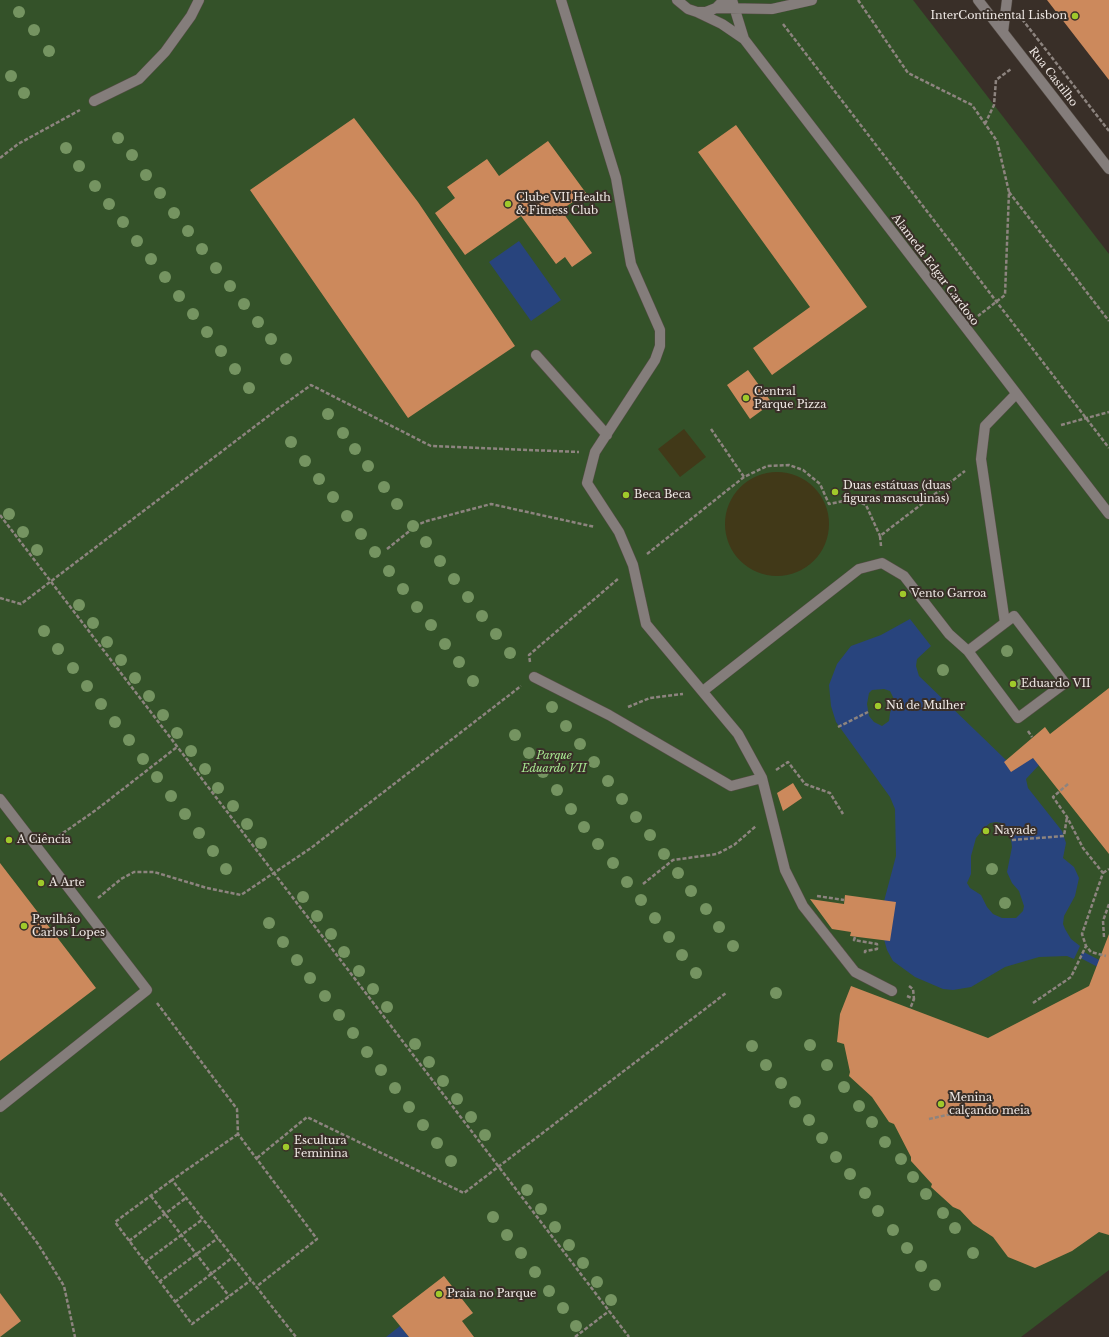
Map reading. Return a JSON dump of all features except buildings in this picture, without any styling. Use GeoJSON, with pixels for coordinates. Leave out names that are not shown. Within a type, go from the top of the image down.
{"type":"FeatureCollection","features":[{"type":"Feature","properties":{"kind":"street"},"geometry":{"type":"LineString","coordinates":[[94,101],[139,79],[165,52],[191,16],[198,0]]}},
{"type":"Feature","properties":{"kind":"street"},"geometry":{"type":"LineString","coordinates":[[561,0],[616,178],[631,264],[660,330],[660,346],[655,360],[595,452],[588,483],[618,532],[633,566],[646,624],[738,734],[762,778],[772,812],[784,870],[803,906],[855,972],[892,992]]}},
{"type":"Feature","properties":{"kind":"street","name":"Alameda Edgar Cardoso"},"geometry":{"type":"LineString","coordinates":[[677,0],[688,9],[722,24],[744,39],[964,328],[1109,514]]}},
{"type":"Feature","properties":{"kind":"street"},"geometry":{"type":"LineString","coordinates":[[716,8],[724,0]]}},
{"type":"Feature","properties":{"kind":"street"},"geometry":{"type":"LineString","coordinates":[[697,12],[706,12],[733,4],[772,9],[799,1],[812,0]]}},
{"type":"Feature","properties":{"kind":"street","name":"Rua Castilho"},"geometry":{"type":"LineString","coordinates":[[978,0],[1109,169]]}},
{"type":"Feature","properties":{"kind":"street"},"geometry":{"type":"LineString","coordinates":[[1003,32],[1007,0]]}},
{"type":"Feature","properties":{"kind":"street","name":"Alameda Edgar Cardoso"},"geometry":{"type":"LineString","coordinates":[[733,4],[744,39]]}},
{"type":"Feature","properties":{"kind":"street"},"geometry":{"type":"LineString","coordinates":[[536,355],[607,435]]}},
{"type":"Feature","properties":{"kind":"street"},"geometry":{"type":"LineString","coordinates":[[1004,624],[981,459],[984,426],[1016,394]]}},
{"type":"Feature","properties":{"kind":"street"},"geometry":{"type":"LineString","coordinates":[[703,692],[859,569],[882,564],[904,576],[949,634],[968,651],[1018,718],[1065,683],[1014,616],[968,651]]}},
{"type":"Feature","properties":{"kind":"street"},"geometry":{"type":"LineString","coordinates":[[534,677],[609,715],[731,786],[762,778]]}},
{"type":"Feature","properties":{"kind":"street"},"geometry":{"type":"LineString","coordinates":[[0,799],[147,990],[0,1107]]}},
{"type":"Feature","properties":{"kind":"path"},"geometry":{"type":"LineString","coordinates":[[858,0],[908,73],[972,104],[997,141],[1009,192],[1005,295],[964,328]]}},
{"type":"Feature","properties":{"kind":"path"},"geometry":{"type":"LineString","coordinates":[[1007,0],[1109,131]]}},
{"type":"Feature","properties":{"kind":"path"},"geometry":{"type":"LineString","coordinates":[[772,9],[995,303],[1109,448]]}},
{"type":"Feature","properties":{"kind":"path"},"geometry":{"type":"LineString","coordinates":[[985,124],[994,105],[996,80],[1024,59]]}},
{"type":"Feature","properties":{"kind":"path"},"geometry":{"type":"LineString","coordinates":[[0,158],[18,144],[60,122],[94,101]]}},
{"type":"Feature","properties":{"kind":"path"},"geometry":{"type":"LineString","coordinates":[[1009,192],[1109,321]]}},
{"type":"Feature","properties":{"kind":"path"},"geometry":{"type":"LineString","coordinates":[[0,598],[21,604],[279,408],[311,386],[431,446],[595,452]]}},
{"type":"Feature","properties":{"kind":"path"},"geometry":{"type":"LineString","coordinates":[[1043,430],[1109,412]]}},
{"type":"Feature","properties":{"kind":"path"},"geometry":{"type":"LineString","coordinates":[[711,428],[744,477]]}},
{"type":"Feature","properties":{"kind":"path"},"geometry":{"type":"LineString","coordinates":[[880,536],[981,459]]}},
{"type":"Feature","properties":{"kind":"path"},"geometry":{"type":"LineString","coordinates":[[85,909],[121,878],[134,872],[154,872],[207,888],[242,895],[311,848],[534,677],[529,655],[633,566],[744,477],[767,466],[789,465],[803,470],[820,484],[830,504],[853,499],[866,505],[880,536],[882,564]]}},
{"type":"Feature","properties":{"kind":"path"},"geometry":{"type":"LineString","coordinates":[[386,549],[427,520],[491,504],[618,532]]}},
{"type":"Feature","properties":{"kind":"path"},"geometry":{"type":"LineString","coordinates":[[0,514],[629,1337]]}},
{"type":"Feature","properties":{"kind":"path"},"geometry":{"type":"LineString","coordinates":[[609,715],[650,698],[703,692]]}},
{"type":"Feature","properties":{"kind":"path"},"geometry":{"type":"LineString","coordinates":[[838,728],[868,712]]}},
{"type":"Feature","properties":{"kind":"path"},"geometry":{"type":"LineString","coordinates":[[39,850],[96,810],[177,747]]}},
{"type":"Feature","properties":{"kind":"path"},"geometry":{"type":"LineString","coordinates":[[762,778],[788,762],[805,784],[830,793],[843,814]]}},
{"type":"Feature","properties":{"kind":"path"},"geometry":{"type":"LineString","coordinates":[[1068,784],[1053,797],[1067,817],[1084,848],[1103,872]]}},
{"type":"Feature","properties":{"kind":"path"},"geometry":{"type":"LineString","coordinates":[[643,884],[673,860],[716,854],[734,845],[772,812]]}},
{"type":"Feature","properties":{"kind":"path"},"geometry":{"type":"LineString","coordinates":[[1012,840],[1064,836],[1067,817]]}},
{"type":"Feature","properties":{"kind":"path"},"geometry":{"type":"LineString","coordinates":[[1106,956],[1091,952],[1086,946],[1082,934],[1103,872],[1109,869]]}},
{"type":"Feature","properties":{"kind":"path"},"geometry":{"type":"LineString","coordinates":[[796,892],[844,900]]}},
{"type":"Feature","properties":{"kind":"path"},"geometry":{"type":"LineString","coordinates":[[1104,937],[1103,921],[1109,904]]}},
{"type":"Feature","properties":{"kind":"path"},"geometry":{"type":"LineString","coordinates":[[855,936],[854,940],[877,944],[877,949],[865,951],[865,955],[870,960]]}},
{"type":"Feature","properties":{"kind":"path"},"geometry":{"type":"LineString","coordinates":[[1033,1004],[1071,977],[1086,946]]}},
{"type":"Feature","properties":{"kind":"path"},"geometry":{"type":"LineString","coordinates":[[908,985],[913,989],[914,999]]}},
{"type":"Feature","properties":{"kind":"path"},"geometry":{"type":"LineString","coordinates":[[257,1158],[307,1117],[464,1193],[499,1168],[726,994]]}},
{"type":"Feature","properties":{"kind":"path"},"geometry":{"type":"LineString","coordinates":[[159,1005],[237,1109],[238,1134],[317,1239],[256,1287]]}},
{"type":"Feature","properties":{"kind":"path"},"geometry":{"type":"LineString","coordinates":[[929,1119],[956,1114]]}},
{"type":"Feature","properties":{"kind":"path"},"geometry":{"type":"LineString","coordinates":[[238,1134],[115,1222],[192,1324],[251,1280]]}},
{"type":"Feature","properties":{"kind":"path"},"geometry":{"type":"LineString","coordinates":[[172,1180],[296,1337]]}},
{"type":"Feature","properties":{"kind":"path"},"geometry":{"type":"LineString","coordinates":[[0,1193],[38,1244],[64,1286],[74,1337]]}},
{"type":"Feature","properties":{"kind":"path"},"geometry":{"type":"LineString","coordinates":[[151,1196],[229,1296]]}},
{"type":"Feature","properties":{"kind":"path"},"geometry":{"type":"LineString","coordinates":[[129,1241],[186,1198]]}},
{"type":"Feature","properties":{"kind":"path"},"geometry":{"type":"LineString","coordinates":[[145,1262],[203,1219]]}},
{"type":"Feature","properties":{"kind":"path"},"geometry":{"type":"LineString","coordinates":[[159,1282],[218,1238]]}},
{"type":"Feature","properties":{"kind":"path"},"geometry":{"type":"LineString","coordinates":[[175,1302],[233,1257]]}},
{"type":"Feature","properties":{"kind":"path"},"geometry":{"type":"LineString","coordinates":[[575,1337],[609,1311]]}},
{"type":"Feature","properties":{"kind":"green space","name":"Parque Eduardo VII"},"geometry":{"type":"Polygon","coordinates":[[[0,0],[913,0],[1109,254],[1109,1270],[1021,1337],[0,1337],[0,0]]]}},
{"type":"Feature","properties":{"kind":"sand"},"geometry":{"type":"Polygon","coordinates":[[[684,429],[706,457],[680,477],[658,449],[684,429]]]}},
{"type":"Feature","properties":{"kind":"sand"},"geometry":{"type":"Polygon","coordinates":[[[777,472],[797,476],[814,487],[825,504],[829,524],[825,544],[814,561],[797,572],[777,576],[757,572],[740,561],[729,544],[725,524],[729,504],[740,487],[757,476],[777,472]]]}},
{"type":"Feature","properties":{"kind":"water"},"geometry":{"type":"Polygon","coordinates":[[[519,241],[561,300],[531,321],[489,262],[519,241]]]}},
{"type":"Feature","properties":{"kind":"water"},"geometry":{"type":"Polygon","coordinates":[[[910,619],[931,646],[917,659],[916,666],[919,676],[1006,760],[1033,758],[1039,765],[1026,779],[1028,788],[1062,831],[1066,843],[1063,858],[1074,867],[1079,878],[1075,896],[1064,916],[1063,924],[1071,939],[1080,946],[1074,959],[1067,956],[1039,957],[1005,967],[971,987],[953,990],[943,989],[915,977],[893,961],[887,950],[882,932],[883,905],[896,856],[895,809],[890,797],[836,722],[831,706],[829,685],[837,664],[851,646],[881,635],[910,619]],[[884,689],[872,690],[869,693],[867,704],[869,716],[874,722],[882,726],[889,721],[890,713],[895,701],[890,691],[884,689]],[[990,823],[985,827],[976,838],[971,856],[971,874],[967,883],[970,888],[981,895],[987,907],[993,914],[1002,918],[1016,918],[1023,911],[1024,906],[1019,891],[1012,883],[1007,872],[1012,847],[1010,832],[1002,823],[990,823]]]}},
{"type":"Feature","properties":{"kind":"water"},"geometry":{"type":"Polygon","coordinates":[[[400,1326],[409,1337],[386,1337],[400,1326]]]}},
{"type":"Feature","properties":{"kind":"waterway"},"geometry":{"type":"LineString","coordinates":[[1084,956],[1109,969]]}},
{"type":"Feature","properties":{"kind":"place","name":"InterContinental Lisbon"},"geometry":{"type":"Point","coordinates":[1075,16]}},
{"type":"Feature","properties":{"kind":"place","name":"Clube VII Health & Fitness Club"},"geometry":{"type":"Point","coordinates":[508,204]}},
{"type":"Feature","properties":{"kind":"place","name":"Central Parque Pizza"},"geometry":{"type":"Point","coordinates":[746,398]}},
{"type":"Feature","properties":{"kind":"place","name":"Duas estátuas (duas figuras masculinas)"},"geometry":{"type":"Point","coordinates":[835,492]}},
{"type":"Feature","properties":{"kind":"place","name":"Beca Beca"},"geometry":{"type":"Point","coordinates":[626,495]}},
{"type":"Feature","properties":{"kind":"place","name":"Vento Garroa"},"geometry":{"type":"Point","coordinates":[903,594]}},
{"type":"Feature","properties":{"kind":"place","name":"Eduardo VII"},"geometry":{"type":"Point","coordinates":[1013,684]}},
{"type":"Feature","properties":{"kind":"place","name":"Nú de Mulher"},"geometry":{"type":"Point","coordinates":[878,706]}},
{"type":"Feature","properties":{"kind":"place","name":"Nayade"},"geometry":{"type":"Point","coordinates":[986,831]}},
{"type":"Feature","properties":{"kind":"place","name":"A Ciência"},"geometry":{"type":"Point","coordinates":[9,840]}},
{"type":"Feature","properties":{"kind":"place","name":"A Arte"},"geometry":{"type":"Point","coordinates":[41,883]}},
{"type":"Feature","properties":{"kind":"place","name":"Pavilhão Carlos Lopes"},"geometry":{"type":"Point","coordinates":[24,926]}},
{"type":"Feature","properties":{"kind":"place","name":"Menina calçando meia"},"geometry":{"type":"Point","coordinates":[941,1104]}},
{"type":"Feature","properties":{"kind":"place","name":"Escultura Feminina"},"geometry":{"type":"Point","coordinates":[286,1147]}},
{"type":"Feature","properties":{"kind":"place","name":"Praia no Parque"},"geometry":{"type":"Point","coordinates":[439,1294]}}]}
